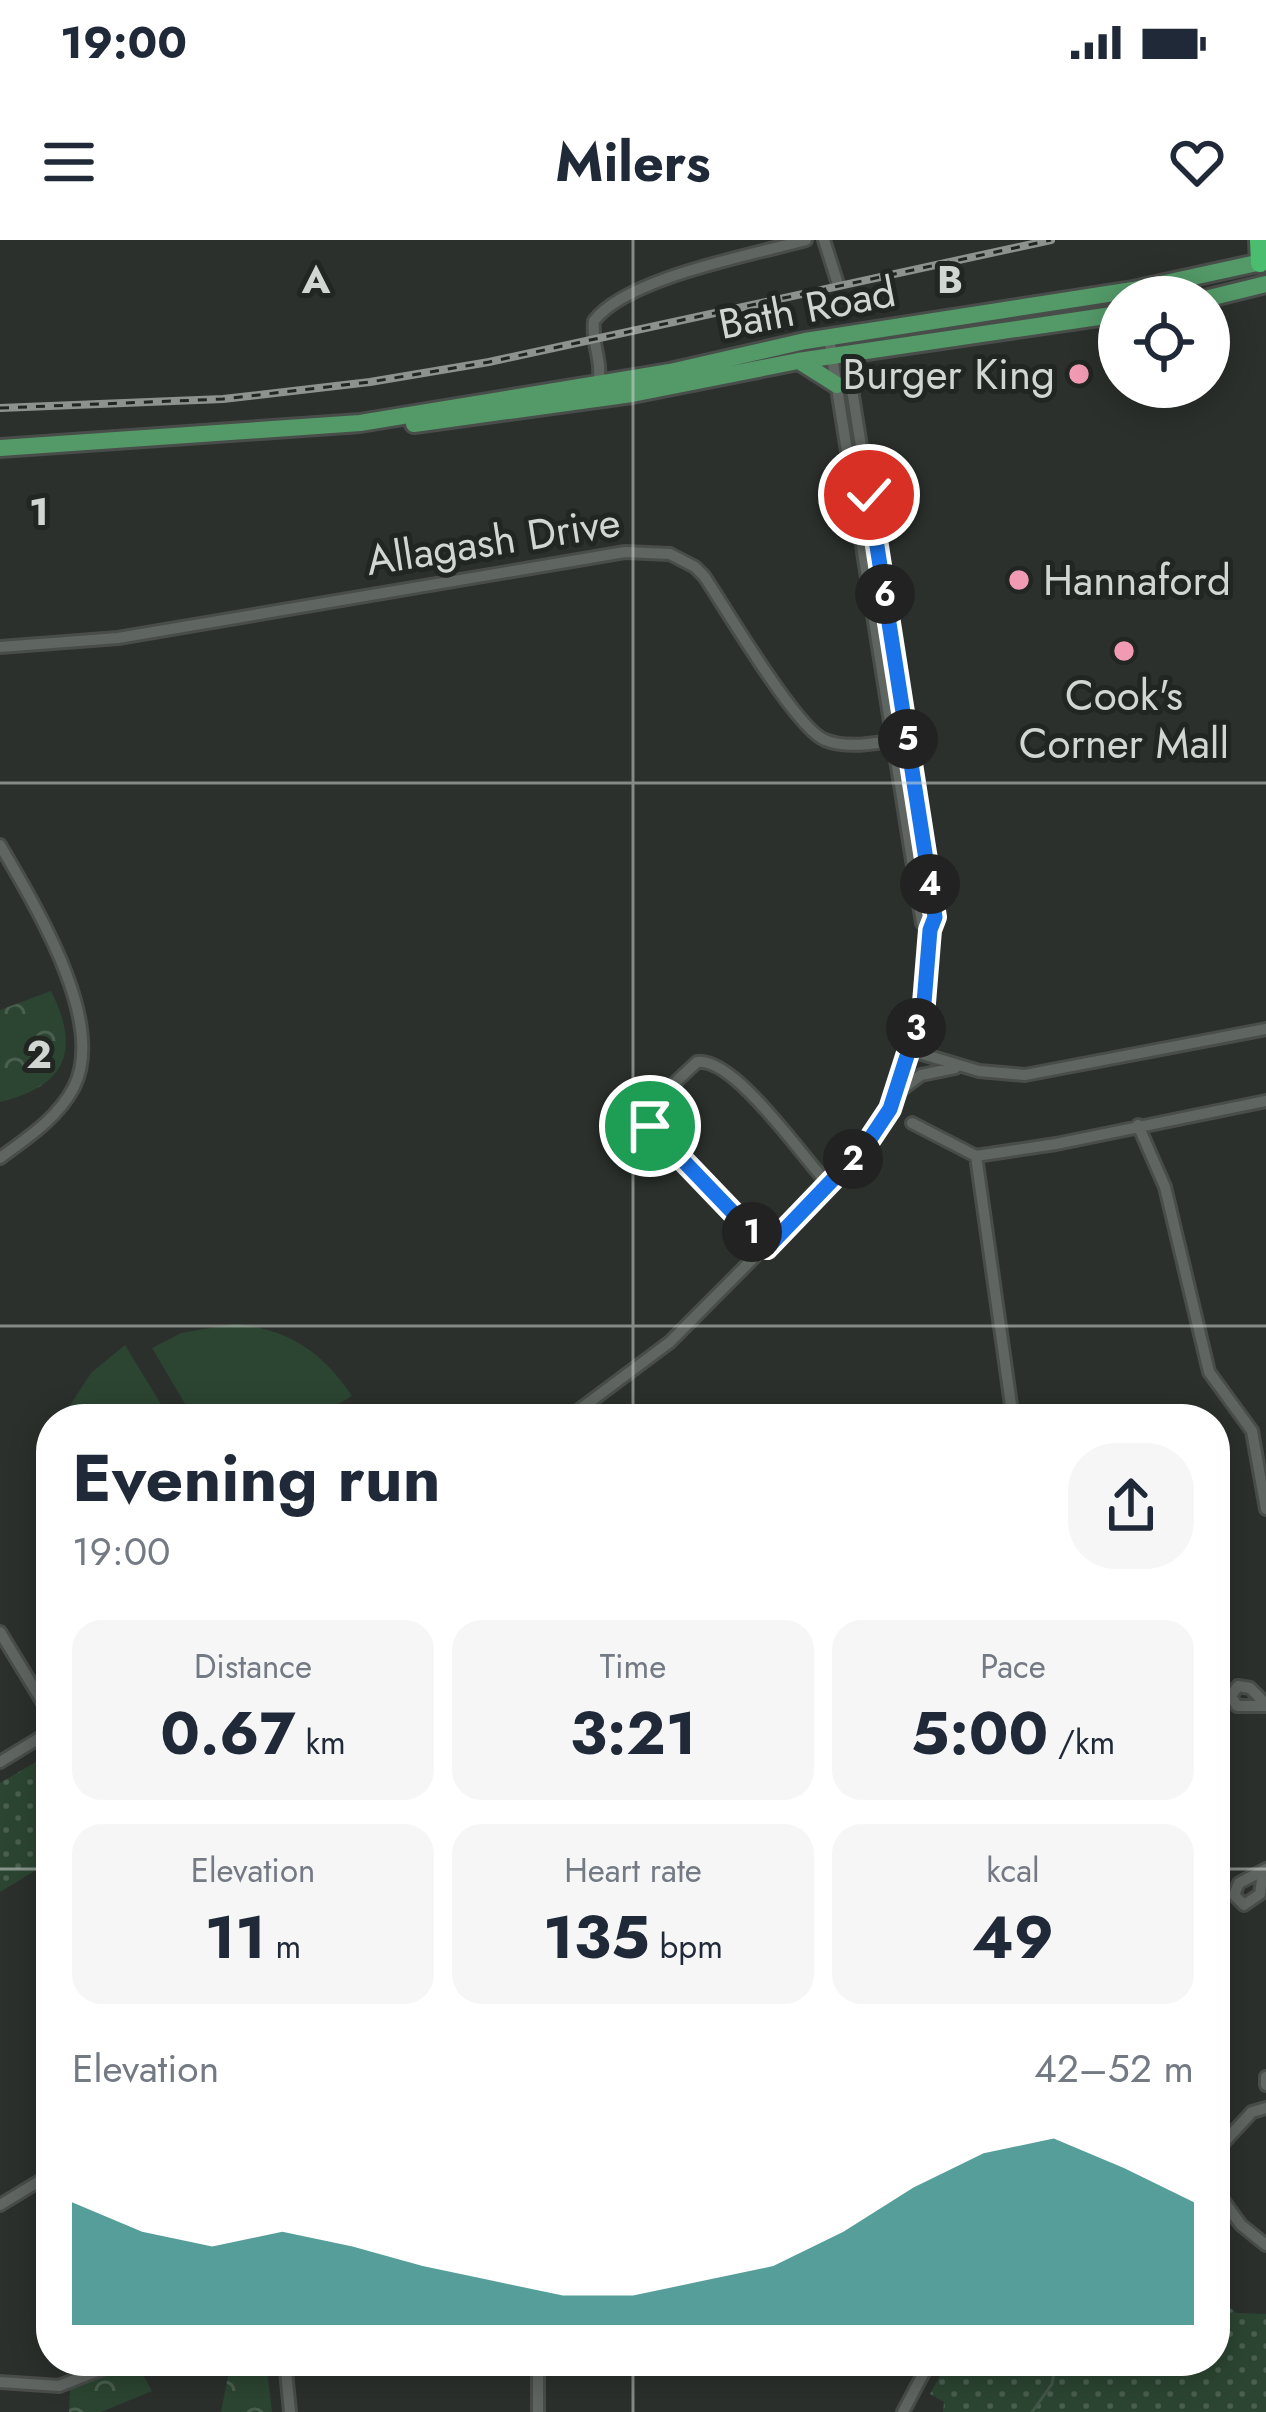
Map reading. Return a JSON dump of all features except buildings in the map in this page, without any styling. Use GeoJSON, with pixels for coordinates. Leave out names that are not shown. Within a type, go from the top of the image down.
{"type":"FeatureCollection","features":[{"type":"Feature","properties":{"kind":"highway"},"geometry":{"type":"LineString","coordinates":[[1259,240],[1263,262]]}},
{"type":"Feature","properties":{"kind":"main road","name":"Bath Road"},"geometry":{"type":"LineString","coordinates":[[360,423],[453,421],[632,394],[798,361],[838,346],[1263,262]]}},
{"type":"Feature","properties":{"kind":"main road"},"geometry":{"type":"LineString","coordinates":[[1230,293],[1266,284]]}},
{"type":"Feature","properties":{"kind":"main road","name":"Bath Road"},"geometry":{"type":"LineString","coordinates":[[0,448],[360,423],[670,372],[742,354],[1098,316]]}},
{"type":"Feature","properties":{"kind":"main road"},"geometry":{"type":"LineString","coordinates":[[798,361],[837,385]]}},
{"type":"Feature","properties":{"kind":"street"},"geometry":{"type":"LineString","coordinates":[[598,383],[601,367],[594,321],[627,292],[806,240]]}},
{"type":"Feature","properties":{"kind":"street"},"geometry":{"type":"LineString","coordinates":[[824,240],[837,281]]}},
{"type":"Feature","properties":{"kind":"street"},"geometry":{"type":"LineString","coordinates":[[838,346],[837,385],[892,740],[922,923],[930,930]]}},
{"type":"Feature","properties":{"kind":"street"},"geometry":{"type":"LineString","coordinates":[[587,1404],[670,1342],[866,1145],[895,1096],[924,1003],[935,917],[838,346]]}},
{"type":"Feature","properties":{"kind":"street","name":"Allagash Drive"},"geometry":{"type":"LineString","coordinates":[[0,647],[118,638],[522,567],[651,551],[683,560],[704,576],[792,707],[817,736],[841,744],[908,738]]}},
{"type":"Feature","properties":{"kind":"street"},"geometry":{"type":"LineString","coordinates":[[0,844],[66,974],[85,1041],[74,1088],[60,1108],[0,1158]]}},
{"type":"Feature","properties":{"kind":"street"},"geometry":{"type":"LineString","coordinates":[[909,1050],[1002,1074],[1047,1072],[1266,1029]]}},
{"type":"Feature","properties":{"kind":"street"},"geometry":{"type":"LineString","coordinates":[[767,1248],[650,1126],[646,1116],[650,1106],[697,1062],[719,1064],[830,1185]]}},
{"type":"Feature","properties":{"kind":"street"},"geometry":{"type":"LineString","coordinates":[[895,1096],[921,1075],[964,1067]]}},
{"type":"Feature","properties":{"kind":"street"},"geometry":{"type":"LineString","coordinates":[[912,1123],[976,1156],[1266,1102]]}},
{"type":"Feature","properties":{"kind":"street"},"geometry":{"type":"LineString","coordinates":[[1138,1125],[1166,1186],[1209,1372],[1252,1431],[1266,1509]]}},
{"type":"Feature","properties":{"kind":"street"},"geometry":{"type":"LineString","coordinates":[[976,1156],[1011,1404]]}},
{"type":"Feature","properties":{"kind":"street"},"geometry":{"type":"LineString","coordinates":[[0,1632],[36,1691]]}},
{"type":"Feature","properties":{"kind":"street"},"geometry":{"type":"LineString","coordinates":[[0,1762],[36,1740]]}},
{"type":"Feature","properties":{"kind":"street"},"geometry":{"type":"LineString","coordinates":[[1230,2136],[1252,2112],[1266,2108]]}},
{"type":"Feature","properties":{"kind":"street"},"geometry":{"type":"LineString","coordinates":[[0,2205],[36,2183]]}},
{"type":"Feature","properties":{"kind":"street"},"geometry":{"type":"LineString","coordinates":[[1230,2209],[1266,2245]]}},
{"type":"Feature","properties":{"kind":"street"},"geometry":{"type":"LineString","coordinates":[[0,2382],[59,2386],[85,2376]]}},
{"type":"Feature","properties":{"kind":"street"},"geometry":{"type":"LineString","coordinates":[[286,2376],[290,2412]]}},
{"type":"Feature","properties":{"kind":"street"},"geometry":{"type":"LineString","coordinates":[[538,2376],[538,2412]]}},
{"type":"Feature","properties":{"kind":"street"},"geometry":{"type":"LineString","coordinates":[[903,2412],[922,2376]]}},
{"type":"Feature","properties":{"kind":"green space"},"geometry":{"type":"Polygon","coordinates":[[[51,991],[65,1031],[62,1063],[40,1086],[0,1102],[0,1010],[51,991]]]}},
{"type":"Feature","properties":{"kind":"green space"},"geometry":{"type":"Polygon","coordinates":[[[234,1324],[271,1331],[316,1355],[352,1396],[338,1404],[185,1404],[152,1348],[181,1333],[234,1324]]]}},
{"type":"Feature","properties":{"kind":"green space"},"geometry":{"type":"Polygon","coordinates":[[[125,1345],[161,1404],[71,1404],[91,1373],[125,1345]]]}},
{"type":"Feature","properties":{"kind":"green space"},"geometry":{"type":"Polygon","coordinates":[[[36,1762],[36,1870],[0,1892],[0,1783],[36,1762]]]}},
{"type":"Feature","properties":{"kind":"green space"},"geometry":{"type":"Polygon","coordinates":[[[1230,2308],[1237,2313],[1266,2314],[1266,2412],[943,2412],[944,2402],[930,2394],[940,2376],[1230,2376],[1230,2308]]]}},
{"type":"Feature","properties":{"kind":"green space"},"geometry":{"type":"Polygon","coordinates":[[[98,2376],[144,2376],[152,2391],[101,2412],[69,2412],[70,2387],[98,2376]]]}},
{"type":"Feature","properties":{"kind":"green space"},"geometry":{"type":"Polygon","coordinates":[[[228,2376],[268,2376],[272,2412],[221,2412],[228,2376]]]}},
{"type":"Feature","properties":{"kind":"waterway"},"geometry":{"type":"LineString","coordinates":[[1032,2412],[1053,2376]]}},
{"type":"Feature","properties":{"kind":"railway"},"geometry":{"type":"LineString","coordinates":[[0,408],[223,399],[370,382],[489,362],[1051,240]]}},
{"type":"Feature","properties":{"kind":"place","name":"Burger King"},"geometry":{"type":"Point","coordinates":[1079,374]}},
{"type":"Feature","properties":{"kind":"place","name":"Hannaford"},"geometry":{"type":"Point","coordinates":[1019,580]}},
{"type":"Feature","properties":{"kind":"place","name":"Cook's Corner Mall"},"geometry":{"type":"Point","coordinates":[1124,651]}},
{"type":"Feature","properties":{"kind":"route"},"geometry":{"type":"LineString","coordinates":[[650,1126],[767,1248],[866,1145],[890,1109],[924,1003],[935,917],[869,495]]}}]}
